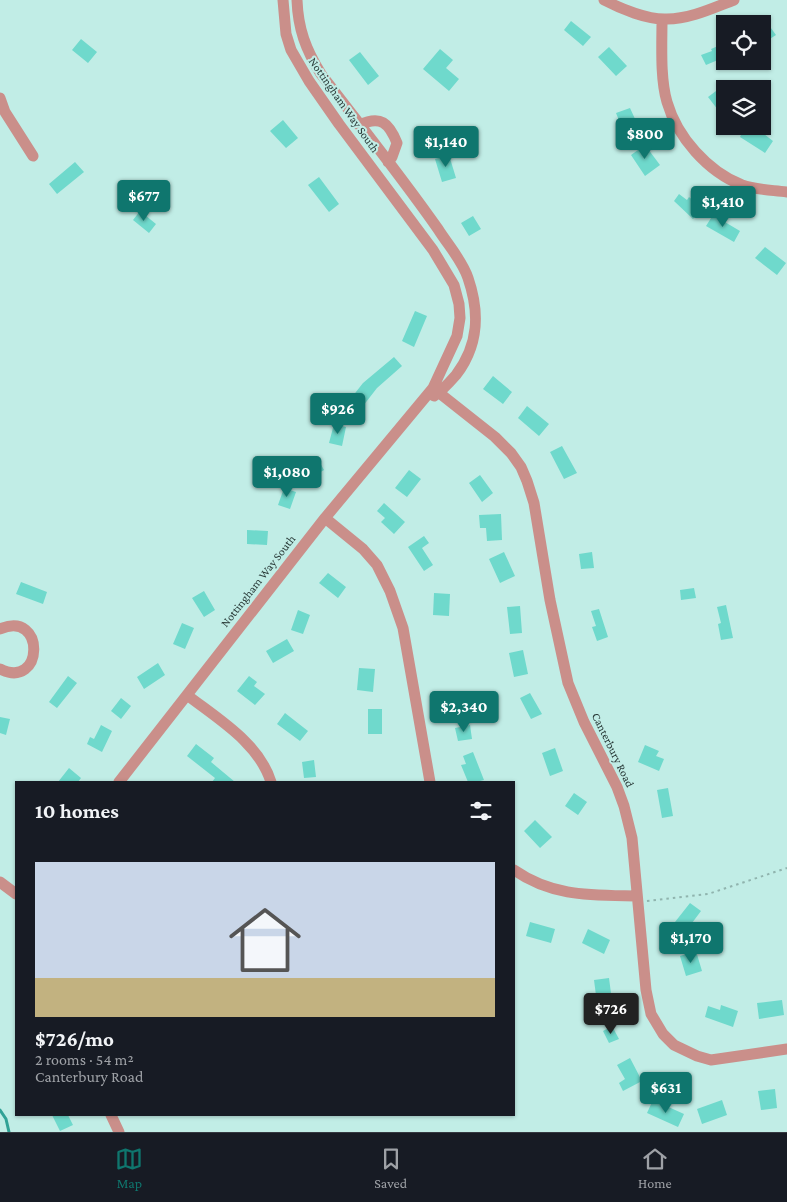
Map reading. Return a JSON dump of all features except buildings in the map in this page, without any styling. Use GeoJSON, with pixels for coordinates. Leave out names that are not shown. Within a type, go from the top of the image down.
{"type":"FeatureCollection","features":[{"type":"Feature","properties":{"kind":"street","name":"Nottingham Way South"},"geometry":{"type":"LineString","coordinates":[[283,0],[286,34],[291,50],[309,81],[433,250],[454,285],[459,304],[460,318],[457,336],[436,390]]}},
{"type":"Feature","properties":{"kind":"street","name":"Nottingham Way South"},"geometry":{"type":"LineString","coordinates":[[120,781],[325,518],[423,400],[462,368],[472,346],[476,329],[472,294],[467,276],[458,259],[427,214],[312,61],[302,36],[297,0]]}},
{"type":"Feature","properties":{"kind":"street"},"geometry":{"type":"LineString","coordinates":[[604,0],[629,12],[667,20],[692,16],[734,0]]}},
{"type":"Feature","properties":{"kind":"street"},"geometry":{"type":"LineString","coordinates":[[662,19],[664,87],[667,103],[682,135],[706,161],[723,174],[741,184],[760,189],[787,192]]}},
{"type":"Feature","properties":{"kind":"street"},"geometry":{"type":"LineString","coordinates":[[0,98],[5,112],[33,156]]}},
{"type":"Feature","properties":{"kind":"street","name":"Nottingham Way South"},"geometry":{"type":"LineString","coordinates":[[359,125],[374,120],[383,122],[390,127],[397,143],[388,162]]}},
{"type":"Feature","properties":{"kind":"street","name":"Canterbury Road"},"geometry":{"type":"LineString","coordinates":[[436,390],[495,437],[510,452],[521,467],[527,482],[534,503],[550,600],[568,683],[584,722],[617,787],[632,838],[646,990],[651,1014],[663,1034],[674,1045],[696,1056],[711,1060],[787,1049]]}},
{"type":"Feature","properties":{"kind":"street"},"geometry":{"type":"LineString","coordinates":[[325,518],[363,548],[378,565],[390,591],[403,628],[430,781]]}},
{"type":"Feature","properties":{"kind":"street"},"geometry":{"type":"LineString","coordinates":[[0,629],[11,626],[22,628],[30,635],[35,646],[32,662],[24,670],[13,673],[0,669]]}},
{"type":"Feature","properties":{"kind":"street"},"geometry":{"type":"LineString","coordinates":[[187,695],[234,731],[251,748],[264,764],[271,781]]}},
{"type":"Feature","properties":{"kind":"street"},"geometry":{"type":"LineString","coordinates":[[515,871],[524,877],[564,892],[637,899]]}},
{"type":"Feature","properties":{"kind":"street"},"geometry":{"type":"LineString","coordinates":[[0,882],[15,893]]}},
{"type":"Feature","properties":{"kind":"street"},"geometry":{"type":"LineString","coordinates":[[111,1116],[119,1132]]}},
{"type":"Feature","properties":{"kind":"path"},"geometry":{"type":"LineString","coordinates":[[637,899],[708,894],[787,868]]}},
{"type":"Feature","properties":{"kind":"waterway"},"geometry":{"type":"LineString","coordinates":[[0,1110],[6,1119],[9,1132]]}}]}
